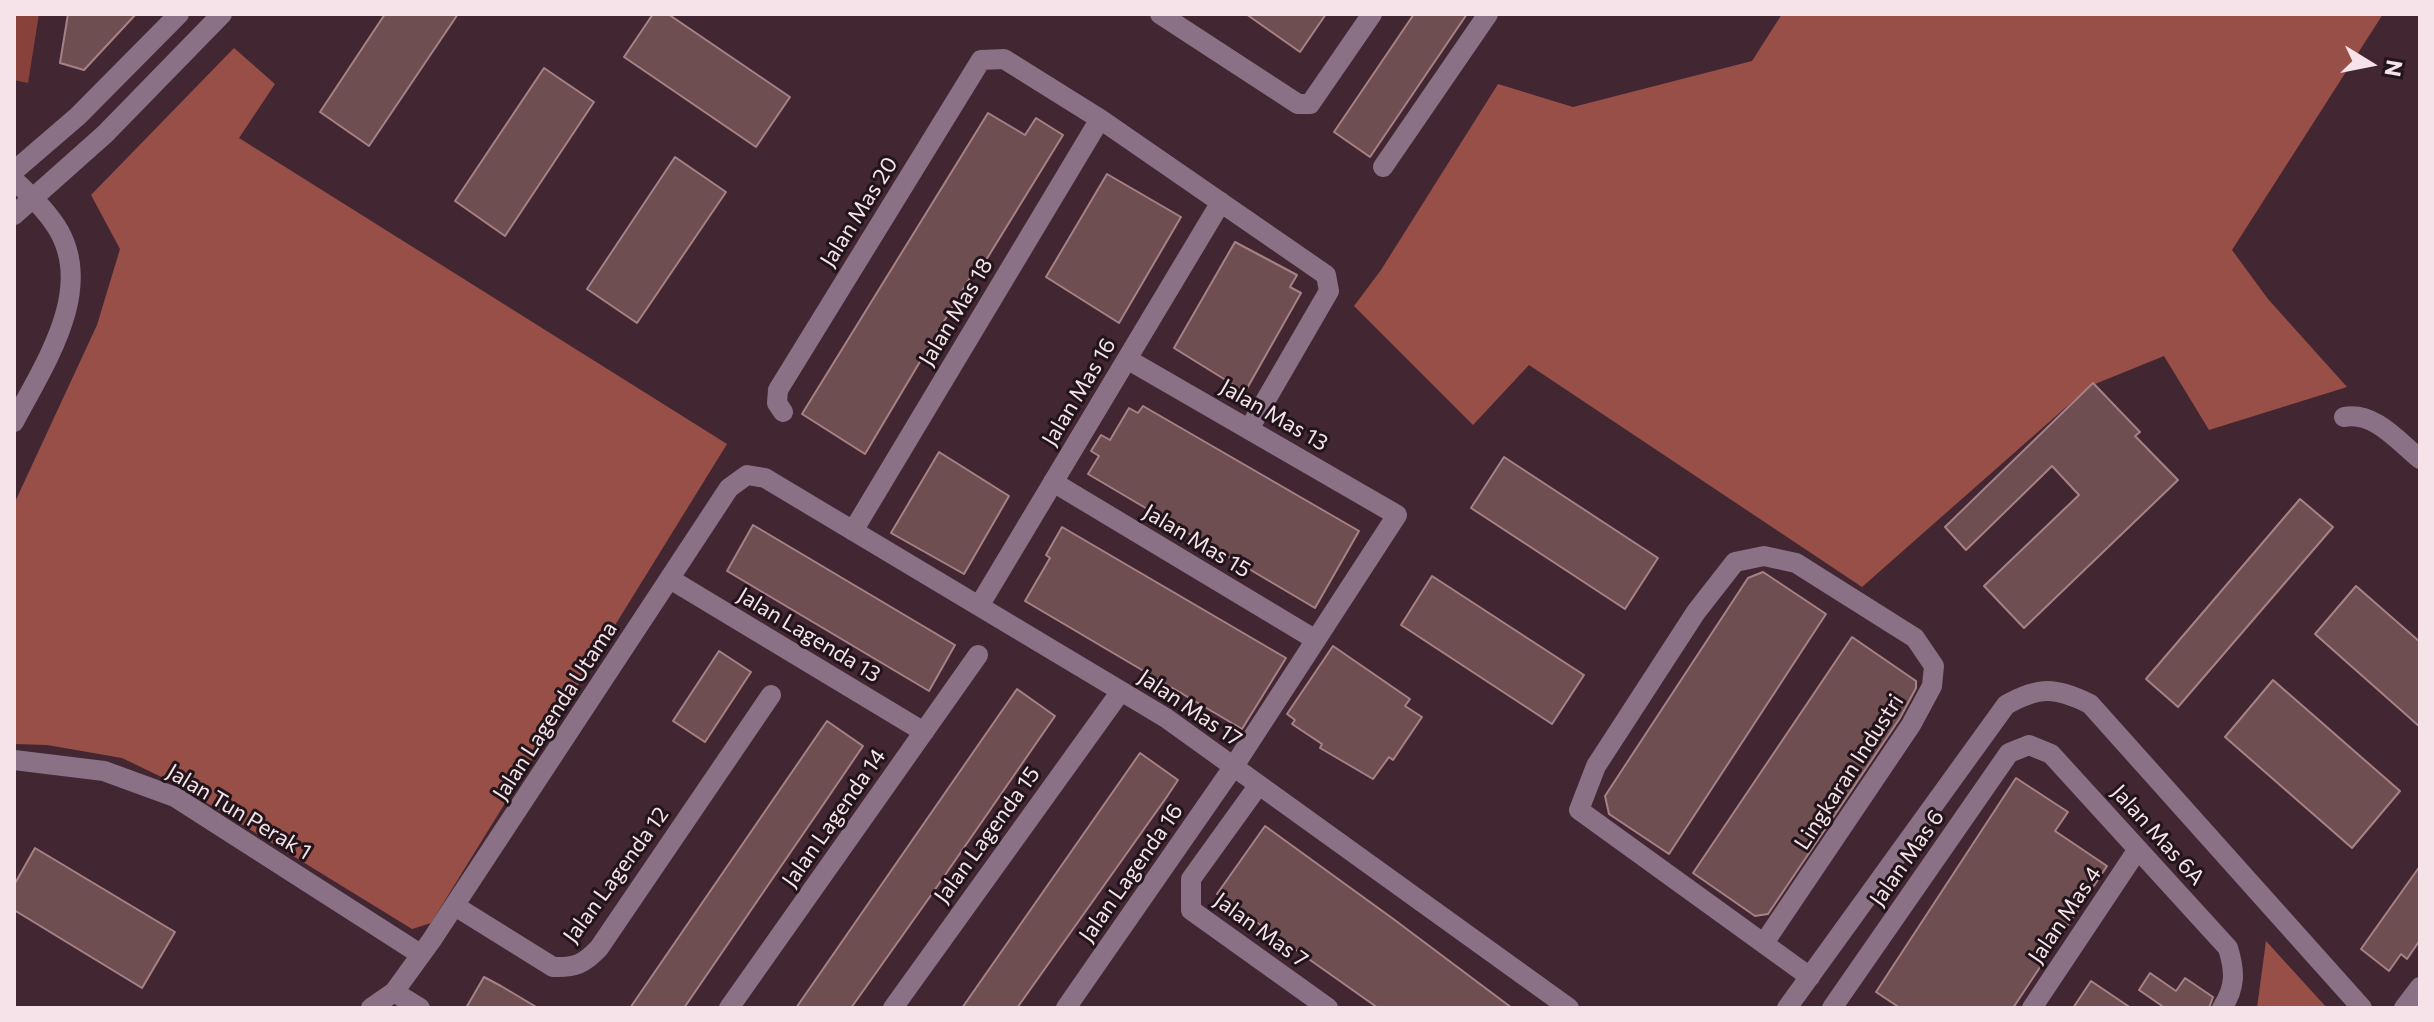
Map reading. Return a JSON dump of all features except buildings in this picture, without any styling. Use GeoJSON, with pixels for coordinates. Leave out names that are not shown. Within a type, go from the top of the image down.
{"type":"FeatureCollection","features":[{"type":"Feature","properties":{"kind":"street"},"geometry":{"type":"LineString","coordinates":[[14,171],[78,116],[179,14]]}},
{"type":"Feature","properties":{"kind":"street"},"geometry":{"type":"LineString","coordinates":[[14,215],[105,134],[222,14]]}},
{"type":"Feature","properties":{"kind":"street"},"geometry":{"type":"LineString","coordinates":[[1161,14],[1298,104],[1310,104],[1372,14]]}},
{"type":"Feature","properties":{"kind":"street"},"geometry":{"type":"LineString","coordinates":[[1383,167],[1488,14]]}},
{"type":"Feature","properties":{"kind":"street","name":"Jalan Mas 20"},"geometry":{"type":"LineString","coordinates":[[783,412],[777,403],[778,390],[981,60],[1004,59],[1100,119]]}},
{"type":"Feature","properties":{"kind":"street"},"geometry":{"type":"LineString","coordinates":[[1100,119],[1326,275],[1329,291],[1249,429]]}},
{"type":"Feature","properties":{"kind":"street","name":"Jalan Mas 18"},"geometry":{"type":"LineString","coordinates":[[853,531],[1100,119]]}},
{"type":"Feature","properties":{"kind":"street"},"geometry":{"type":"LineString","coordinates":[[14,180],[56,226],[67,248],[71,281],[67,315],[14,422]]}},
{"type":"Feature","properties":{"kind":"street","name":"Jalan Mas 16"},"geometry":{"type":"LineString","coordinates":[[979,606],[1221,202]]}},
{"type":"Feature","properties":{"kind":"street","name":"Jalan Mas 13"},"geometry":{"type":"LineString","coordinates":[[1127,359],[1397,515]]}},
{"type":"Feature","properties":{"kind":"street"},"geometry":{"type":"LineString","coordinates":[[2344,417],[2358,414],[2374,421],[2420,459]]}},
{"type":"Feature","properties":{"kind":"street","name":"Jalan Lagenda Utama"},"geometry":{"type":"LineString","coordinates":[[371,1008],[393,1000],[420,954],[455,906],[729,488],[747,475],[765,478]]}},
{"type":"Feature","properties":{"kind":"street","name":"Jalan Mas 17"},"geometry":{"type":"LineString","coordinates":[[765,478],[1121,691],[1234,766],[1569,1008]]}},
{"type":"Feature","properties":{"kind":"street","name":"Jalan Mas 15"},"geometry":{"type":"LineString","coordinates":[[1053,482],[1316,640]]}},
{"type":"Feature","properties":{"kind":"street","name":"Jalan Lagenda 16"},"geometry":{"type":"LineString","coordinates":[[1066,1008],[1234,766],[1397,515]]}},
{"type":"Feature","properties":{"kind":"street","name":"Lingkaran Industri"},"geometry":{"type":"LineString","coordinates":[[1764,556],[1796,563],[1915,638],[1934,666],[1932,686],[1911,725],[1764,943],[1579,810],[1596,766],[1696,612],[1735,562],[1764,556]]}},
{"type":"Feature","properties":{"kind":"street","name":"Jalan Lagenda 13"},"geometry":{"type":"LineString","coordinates":[[670,579],[924,732]]}},
{"type":"Feature","properties":{"kind":"street","name":"Jalan Lagenda 14"},"geometry":{"type":"LineString","coordinates":[[729,1008],[978,655]]}},
{"type":"Feature","properties":{"kind":"street","name":"Jalan Lagenda 15"},"geometry":{"type":"LineString","coordinates":[[893,1008],[1121,691]]}},
{"type":"Feature","properties":{"kind":"street"},"geometry":{"type":"LineString","coordinates":[[1787,1008],[2006,705],[2031,691],[2066,692],[2090,704],[2362,1008]]}},
{"type":"Feature","properties":{"kind":"street","name":"Jalan Lagenda 12"},"geometry":{"type":"LineString","coordinates":[[455,906],[553,967],[570,968],[585,963],[599,948],[771,695]]}},
{"type":"Feature","properties":{"kind":"street","name":"Jalan Mas 6"},"geometry":{"type":"LineString","coordinates":[[1842,1004],[2009,753],[2029,745]]}},
{"type":"Feature","properties":{"kind":"street","name":"Jalan Mas 6A"},"geometry":{"type":"LineString","coordinates":[[2029,745],[2051,754],[2228,948],[2235,971],[2230,996],[2222,1008]]}},
{"type":"Feature","properties":{"kind":"street","name":"Jalan Tun Perak 1"},"geometry":{"type":"LineString","coordinates":[[14,760],[104,771],[175,797],[420,954]]}},
{"type":"Feature","properties":{"kind":"street","name":"Jalan Mas 7"},"geometry":{"type":"LineString","coordinates":[[1258,786],[1191,879],[1191,910],[1328,1008]]}},
{"type":"Feature","properties":{"kind":"street"},"geometry":{"type":"LineString","coordinates":[[1923,820],[1948,841]]}},
{"type":"Feature","properties":{"kind":"street","name":"Jalan Mas 4"},"geometry":{"type":"LineString","coordinates":[[2032,1008],[2138,849]]}},
{"type":"Feature","properties":{"kind":"street"},"geometry":{"type":"LineString","coordinates":[[1764,943],[1810,977]]}},
{"type":"Feature","properties":{"kind":"street"},"geometry":{"type":"LineString","coordinates":[[2404,1008],[2420,987]]}},
{"type":"Feature","properties":{"kind":"street"},"geometry":{"type":"LineString","coordinates":[[393,1000],[420,1008]]}},
{"type":"Feature","properties":{"kind":"shaded area"},"geometry":{"type":"Polygon","coordinates":[[[14,14],[39,14],[28,83],[14,80],[14,14]]]}},
{"type":"Feature","properties":{"kind":"shaded area"},"geometry":{"type":"Polygon","coordinates":[[[1782,14],[2383,14],[2232,250],[2268,299],[2347,387],[2209,430],[2164,356],[2090,386],[1862,587],[1529,365],[1473,425],[1354,306],[1381,270],[1498,84],[1573,107],[1752,61],[1782,14]]]}},
{"type":"Feature","properties":{"kind":"shaded area"},"geometry":{"type":"Polygon","coordinates":[[[234,48],[275,84],[239,138],[727,444],[431,923],[412,929],[176,784],[122,758],[47,745],[14,744],[14,504],[97,325],[120,249],[91,195],[234,48]]]}},
{"type":"Feature","properties":{"kind":"shaded area"},"geometry":{"type":"Polygon","coordinates":[[[2266,941],[2327,1008],[2257,1008],[2266,941]]]}}]}
